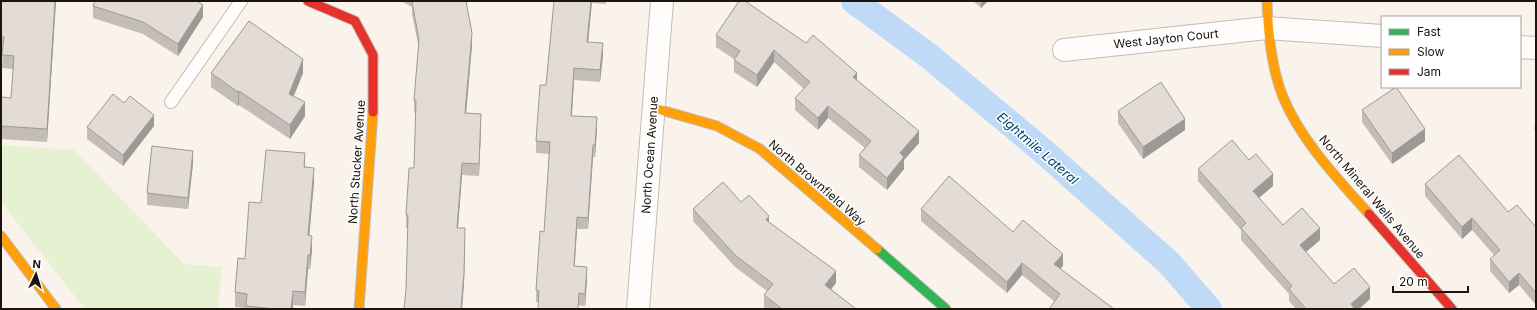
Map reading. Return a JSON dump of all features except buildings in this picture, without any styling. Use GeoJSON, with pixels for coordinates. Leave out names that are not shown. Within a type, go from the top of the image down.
{"type":"FeatureCollection","features":[{"type":"Feature","properties":{"kind":"street","name":"North Stucker Avenue"},"geometry":{"type":"LineString","coordinates":[[308,1],[354,21],[372,55],[374,103],[358,309]]}},
{"type":"Feature","properties":{"kind":"street","name":"North Ocean Avenue"},"geometry":{"type":"LineString","coordinates":[[638,309],[662,1]]}},
{"type":"Feature","properties":{"kind":"street","name":"North Mineral Wells Avenue"},"geometry":{"type":"LineString","coordinates":[[1268,1],[1267,28],[1275,70],[1283,96],[1298,126],[1318,156],[1452,309]]}},
{"type":"Feature","properties":{"kind":"street","name":"West Jayton Court"},"geometry":{"type":"LineString","coordinates":[[1064,50],[1267,28],[1381,36]]}},
{"type":"Feature","properties":{"kind":"street"},"geometry":{"type":"LineString","coordinates":[[1521,47],[1536,48]]}},
{"type":"Feature","properties":{"kind":"street","name":"North Brownfield Way"},"geometry":{"type":"LineString","coordinates":[[654,108],[717,126],[760,149],[946,309]]}},
{"type":"Feature","properties":{"kind":"street"},"geometry":{"type":"LineString","coordinates":[[1,236],[56,309]]}},
{"type":"Feature","properties":{"kind":"lane"},"geometry":{"type":"LineString","coordinates":[[171,102],[241,1]]}},
{"type":"Feature","properties":{"kind":"green space"},"geometry":{"type":"Polygon","coordinates":[[[1,145],[74,150],[184,264],[222,267],[218,309],[85,309],[1,202],[1,145]]]}},
{"type":"Feature","properties":{"kind":"waterway","name":"Eightmile Lateral"},"geometry":{"type":"LineString","coordinates":[[854,1],[929,56],[1043,151],[1169,263],[1209,309]]}},
{"type":"Feature","properties":{"kind":"traffic: fast"},"geometry":{"type":"LineString","coordinates":[[877,249],[946,309]]}},
{"type":"Feature","properties":{"kind":"traffic: slow"},"geometry":{"type":"LineString","coordinates":[[1267,1],[1269,38],[1273,62],[1283,97],[1300,129],[1321,159],[1369,214]]}},
{"type":"Feature","properties":{"kind":"traffic: slow"},"geometry":{"type":"LineString","coordinates":[[654,108],[717,126],[760,149],[877,249]]}},
{"type":"Feature","properties":{"kind":"traffic: slow"},"geometry":{"type":"LineString","coordinates":[[359,309],[373,112]]}},
{"type":"Feature","properties":{"kind":"traffic: slow"},"geometry":{"type":"LineString","coordinates":[[1,236],[56,309]]}},
{"type":"Feature","properties":{"kind":"traffic: jam"},"geometry":{"type":"LineString","coordinates":[[308,1],[355,21],[373,55],[373,112]]}},
{"type":"Feature","properties":{"kind":"traffic: jam"},"geometry":{"type":"LineString","coordinates":[[1369,214],[1452,309]]}}]}
